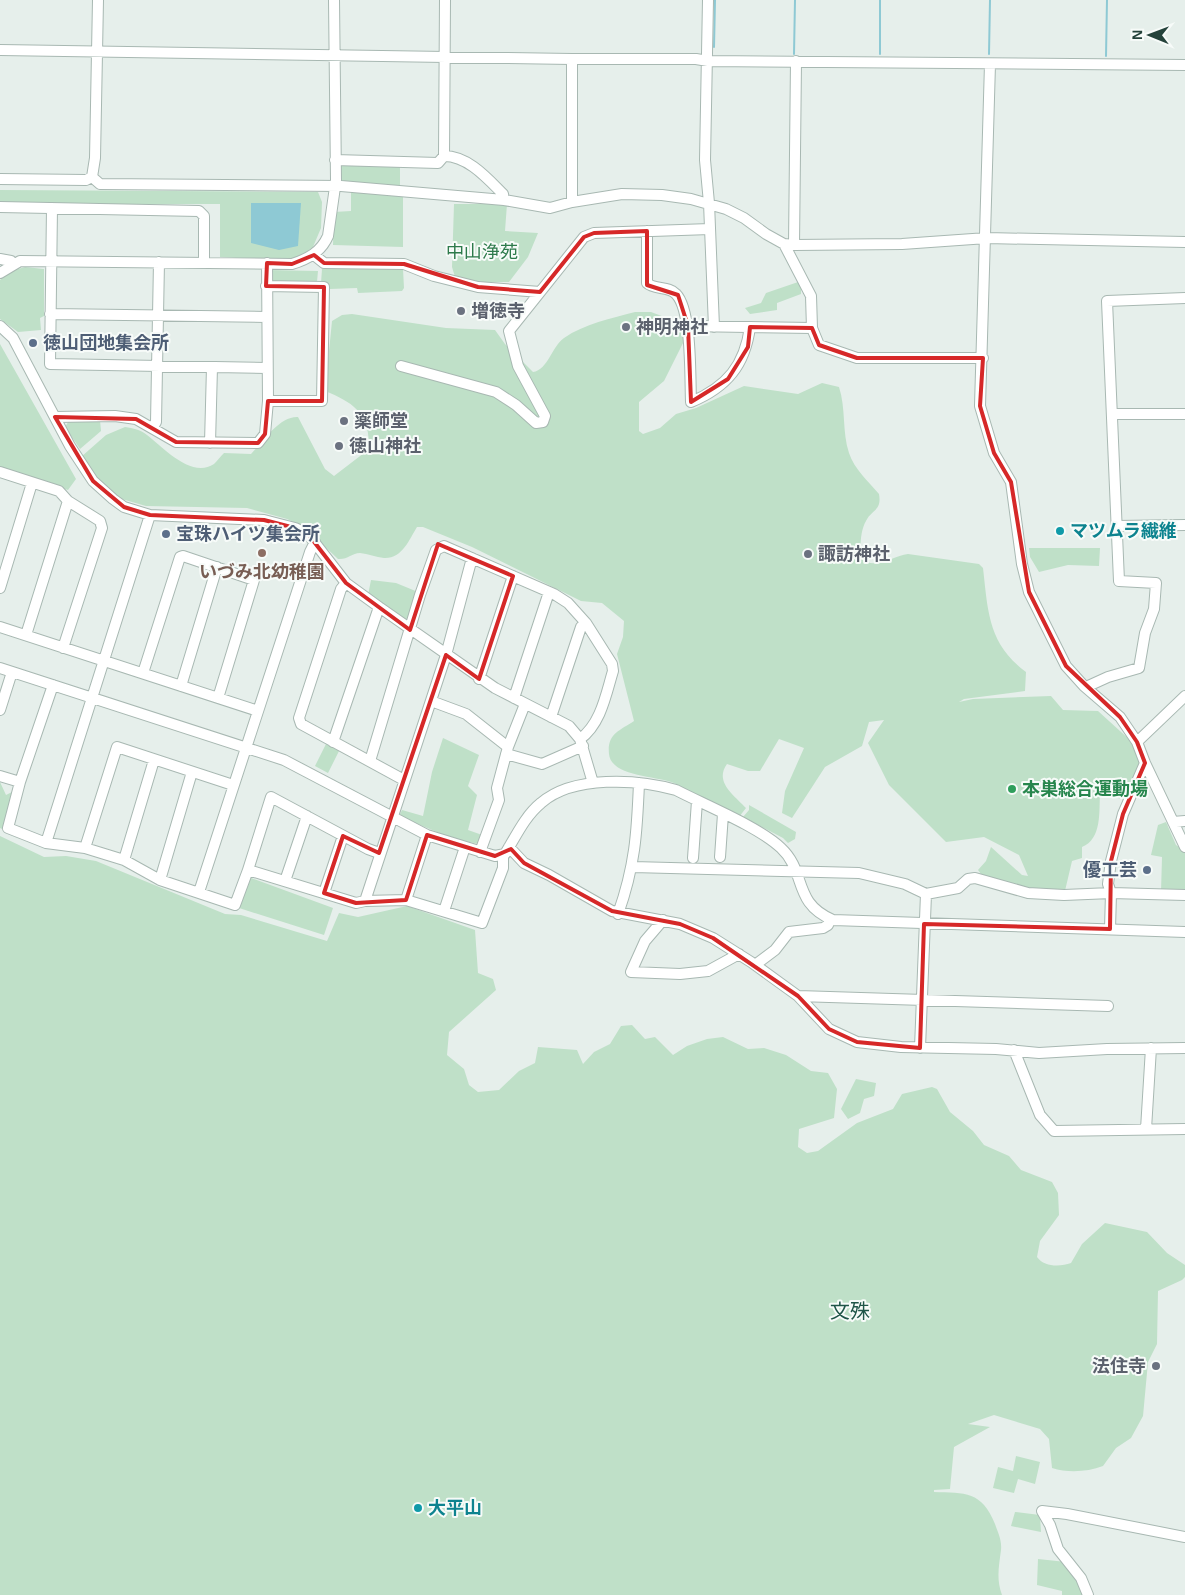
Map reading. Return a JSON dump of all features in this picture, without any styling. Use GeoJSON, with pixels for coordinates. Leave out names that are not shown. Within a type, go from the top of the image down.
{"type":"FeatureCollection","features":[{"type":"Feature","properties":{"kind":"street"},"geometry":{"type":"LineString","coordinates":[[92,178],[95,158],[98,0]]}},
{"type":"Feature","properties":{"kind":"street"},"geometry":{"type":"LineString","coordinates":[[0,273],[20,261],[292,264],[314,255],[325,243],[328,236],[334,186],[336,160],[336,55],[334,0]]}},
{"type":"Feature","properties":{"kind":"street"},"geometry":{"type":"LineString","coordinates":[[336,160],[438,163],[444,156],[445,0]]}},
{"type":"Feature","properties":{"kind":"street"},"geometry":{"type":"LineString","coordinates":[[708,0],[705,160],[709,203],[714,327]]}},
{"type":"Feature","properties":{"kind":"street"},"geometry":{"type":"LineString","coordinates":[[0,50],[572,59],[696,59],[708,61],[1185,65]]}},
{"type":"Feature","properties":{"kind":"street"},"geometry":{"type":"LineString","coordinates":[[572,59],[570,194],[572,202]]}},
{"type":"Feature","properties":{"kind":"street"},"geometry":{"type":"LineString","coordinates":[[796,61],[789,244],[811,296],[812,328],[819,345],[857,358],[983,358]]}},
{"type":"Feature","properties":{"kind":"street"},"geometry":{"type":"LineString","coordinates":[[990,64],[987,238],[980,406],[994,453],[1011,482],[1022,564],[1029,592],[1066,666],[1086,687],[1120,717],[1137,742],[1185,847]]}},
{"type":"Feature","properties":{"kind":"street"},"geometry":{"type":"LineString","coordinates":[[444,156],[458,158],[472,166],[503,194],[504,200]]}},
{"type":"Feature","properties":{"kind":"street"},"geometry":{"type":"LineString","coordinates":[[0,179],[86,180],[92,178]]}},
{"type":"Feature","properties":{"kind":"street"},"geometry":{"type":"LineString","coordinates":[[92,178],[100,184],[374,188],[504,200],[550,208],[572,202],[622,194],[662,195],[709,203],[744,218],[789,244],[910,243],[987,238],[1185,242]]}},
{"type":"Feature","properties":{"kind":"street"},"geometry":{"type":"LineString","coordinates":[[0,207],[199,211],[204,216],[204,262]]}},
{"type":"Feature","properties":{"kind":"street"},"geometry":{"type":"LineString","coordinates":[[52,208],[50,364],[267,368]]}},
{"type":"Feature","properties":{"kind":"street"},"geometry":{"type":"LineString","coordinates":[[401,366],[496,392],[516,405],[536,423],[543,422],[545,416],[518,366],[509,335],[511,327],[588,234],[710,230]]}},
{"type":"Feature","properties":{"kind":"street"},"geometry":{"type":"LineString","coordinates":[[647,231],[648,286],[670,290],[678,295],[688,326],[691,402],[707,395],[728,379],[748,347],[750,327]]}},
{"type":"Feature","properties":{"kind":"street"},"geometry":{"type":"LineString","coordinates":[[314,255],[324,263],[404,264],[434,276],[478,287],[540,292]]}},
{"type":"Feature","properties":{"kind":"street"},"geometry":{"type":"LineString","coordinates":[[0,259],[11,261],[13,264]]}},
{"type":"Feature","properties":{"kind":"street"},"geometry":{"type":"LineString","coordinates":[[153,428],[156,422],[159,262]]}},
{"type":"Feature","properties":{"kind":"street"},"geometry":{"type":"LineString","coordinates":[[55,417],[115,416],[136,420],[176,442],[258,443],[265,434],[268,401],[267,263]]}},
{"type":"Feature","properties":{"kind":"street"},"geometry":{"type":"LineString","coordinates":[[266,286],[324,286],[322,401],[268,401]]}},
{"type":"Feature","properties":{"kind":"street"},"geometry":{"type":"LineString","coordinates":[[1086,687],[1108,677],[1139,668],[1145,633],[1154,610],[1156,583],[1119,581],[1107,301],[1185,298]]}},
{"type":"Feature","properties":{"kind":"street"},"geometry":{"type":"LineString","coordinates":[[50,314],[266,317]]}},
{"type":"Feature","properties":{"kind":"street"},"geometry":{"type":"LineString","coordinates":[[0,326],[13,338],[70,446],[101,489],[124,506],[150,515],[276,522],[308,534],[346,583],[479,678],[569,726],[582,742],[593,783]]}},
{"type":"Feature","properties":{"kind":"street"},"geometry":{"type":"LineString","coordinates":[[688,326],[812,328]]}},
{"type":"Feature","properties":{"kind":"street"},"geometry":{"type":"LineString","coordinates":[[210,443],[212,367]]}},
{"type":"Feature","properties":{"kind":"street"},"geometry":{"type":"LineString","coordinates":[[1112,414],[1185,414]]}},
{"type":"Feature","properties":{"kind":"street"},"geometry":{"type":"LineString","coordinates":[[0,472],[59,491],[68,501],[100,521],[102,528],[63,648]]}},
{"type":"Feature","properties":{"kind":"street"},"geometry":{"type":"LineString","coordinates":[[0,588],[32,483]]}},
{"type":"Feature","properties":{"kind":"street"},"geometry":{"type":"LineString","coordinates":[[26,635],[68,501]]}},
{"type":"Feature","properties":{"kind":"street"},"geometry":{"type":"LineString","coordinates":[[46,843],[150,515]]}},
{"type":"Feature","properties":{"kind":"street"},"geometry":{"type":"LineString","coordinates":[[1117,526],[1185,525]]}},
{"type":"Feature","properties":{"kind":"street"},"geometry":{"type":"LineString","coordinates":[[199,892],[310,552],[315,542]]}},
{"type":"Feature","properties":{"kind":"street"},"geometry":{"type":"LineString","coordinates":[[370,761],[436,550],[444,546],[549,592],[568,603],[586,623],[612,664],[613,671],[598,718],[582,742],[542,764],[507,750],[466,714],[431,701]]}},
{"type":"Feature","properties":{"kind":"street"},"geometry":{"type":"LineString","coordinates":[[143,673],[180,557],[182,556],[255,582],[218,698]]}},
{"type":"Feature","properties":{"kind":"street"},"geometry":{"type":"LineString","coordinates":[[365,901],[446,655],[472,558]]}},
{"type":"Feature","properties":{"kind":"street"},"geometry":{"type":"LineString","coordinates":[[181,686],[217,568]]}},
{"type":"Feature","properties":{"kind":"street"},"geometry":{"type":"LineString","coordinates":[[479,678],[513,576]]}},
{"type":"Feature","properties":{"kind":"street"},"geometry":{"type":"LineString","coordinates":[[346,583],[340,589],[299,718],[301,724],[404,780]]}},
{"type":"Feature","properties":{"kind":"street"},"geometry":{"type":"LineString","coordinates":[[514,698],[549,592]]}},
{"type":"Feature","properties":{"kind":"street"},"geometry":{"type":"LineString","coordinates":[[333,742],[379,607]]}},
{"type":"Feature","properties":{"kind":"street"},"geometry":{"type":"LineString","coordinates":[[551,717],[580,627],[586,623]]}},
{"type":"Feature","properties":{"kind":"street"},"geometry":{"type":"LineString","coordinates":[[0,627],[258,711]]}},
{"type":"Feature","properties":{"kind":"street"},"geometry":{"type":"LineString","coordinates":[[0,668],[284,760],[427,836],[495,856],[506,851]]}},
{"type":"Feature","properties":{"kind":"street"},"geometry":{"type":"LineString","coordinates":[[0,710],[12,672]]}},
{"type":"Feature","properties":{"kind":"street"},"geometry":{"type":"LineString","coordinates":[[53,684],[20,782],[8,826],[46,843],[85,848],[124,860],[160,880],[235,905],[271,797],[342,836],[380,853]]}},
{"type":"Feature","properties":{"kind":"street"},"geometry":{"type":"LineString","coordinates":[[1137,742],[1185,696]]}},
{"type":"Feature","properties":{"kind":"street"},"geometry":{"type":"LineString","coordinates":[[480,852],[499,800],[497,788],[507,750],[525,704]]}},
{"type":"Feature","properties":{"kind":"street"},"geometry":{"type":"LineString","coordinates":[[85,848],[117,747],[233,785]]}},
{"type":"Feature","properties":{"kind":"street"},"geometry":{"type":"LineString","coordinates":[[124,860],[154,760]]}},
{"type":"Feature","properties":{"kind":"street"},"geometry":{"type":"LineString","coordinates":[[1110,929],[1111,893],[1108,884],[1114,845],[1123,814],[1145,763]]}},
{"type":"Feature","properties":{"kind":"street"},"geometry":{"type":"LineString","coordinates":[[160,880],[192,772]]}},
{"type":"Feature","properties":{"kind":"street"},"geometry":{"type":"LineString","coordinates":[[0,776],[20,782]]}},
{"type":"Feature","properties":{"kind":"street"},"geometry":{"type":"LineString","coordinates":[[618,914],[632,867],[636,846],[639,783]]}},
{"type":"Feature","properties":{"kind":"street"},"geometry":{"type":"LineString","coordinates":[[248,870],[356,903],[406,900],[482,923],[503,868],[506,851],[542,802],[580,784],[639,783],[658,785],[676,790],[777,844],[792,860],[806,900],[830,919],[924,924],[1185,932]]}},
{"type":"Feature","properties":{"kind":"street"},"geometry":{"type":"LineString","coordinates":[[694,858],[697,801]]}},
{"type":"Feature","properties":{"kind":"street"},"geometry":{"type":"LineString","coordinates":[[720,858],[723,814]]}},
{"type":"Feature","properties":{"kind":"street"},"geometry":{"type":"LineString","coordinates":[[285,881],[307,816]]}},
{"type":"Feature","properties":{"kind":"street"},"geometry":{"type":"LineString","coordinates":[[1173,822],[1185,821]]}},
{"type":"Feature","properties":{"kind":"street"},"geometry":{"type":"LineString","coordinates":[[324,893],[342,836]]}},
{"type":"Feature","properties":{"kind":"street"},"geometry":{"type":"LineString","coordinates":[[406,900],[427,836]]}},
{"type":"Feature","properties":{"kind":"street"},"geometry":{"type":"LineString","coordinates":[[444,911],[464,848]]}},
{"type":"Feature","properties":{"kind":"street"},"geometry":{"type":"LineString","coordinates":[[506,851],[524,863],[618,914],[663,920],[702,933],[755,965],[798,996],[829,1029],[857,1042],[920,1048],[1014,1050],[1049,1053],[1185,1048]]}},
{"type":"Feature","properties":{"kind":"street"},"geometry":{"type":"LineString","coordinates":[[632,867],[859,873],[905,884],[926,894],[958,888],[968,879],[975,878],[1028,893],[1064,895],[1111,893],[1185,895]]}},
{"type":"Feature","properties":{"kind":"street"},"geometry":{"type":"LineString","coordinates":[[920,1048],[926,894]]}},
{"type":"Feature","properties":{"kind":"street"},"geometry":{"type":"LineString","coordinates":[[755,965],[775,950],[789,932],[823,928],[828,925],[830,919]]}},
{"type":"Feature","properties":{"kind":"street"},"geometry":{"type":"LineString","coordinates":[[663,920],[645,941],[631,972],[680,974],[708,971],[738,954]]}},
{"type":"Feature","properties":{"kind":"street"},"geometry":{"type":"LineString","coordinates":[[798,996],[1108,1006]]}},
{"type":"Feature","properties":{"kind":"street"},"geometry":{"type":"LineString","coordinates":[[1146,1129],[1151,1048]]}},
{"type":"Feature","properties":{"kind":"street"},"geometry":{"type":"LineString","coordinates":[[1014,1050],[1040,1115],[1054,1131],[1185,1129]]}},
{"type":"Feature","properties":{"kind":"street"},"geometry":{"type":"LineString","coordinates":[[1088,1595],[1081,1578],[1058,1549],[1050,1526],[1042,1511],[1185,1537]]}},
{"type":"Feature","properties":{"kind":"highlighted area"},"geometry":{"type":"Polygon","coordinates":[[[647,231],[647,285],[678,295],[688,326],[691,402],[728,379],[748,347],[750,327],[812,328],[819,345],[857,358],[983,358],[980,406],[994,453],[1011,482],[1029,592],[1066,666],[1120,717],[1137,742],[1145,763],[1123,814],[1111,861],[1110,929],[924,924],[920,1048],[857,1042],[829,1029],[798,996],[713,938],[680,924],[612,911],[524,863],[511,849],[495,856],[427,835],[406,900],[356,903],[324,893],[343,836],[379,853],[446,655],[479,679],[513,576],[438,544],[410,630],[346,583],[308,534],[295,528],[264,520],[150,515],[124,507],[93,481],[55,417],[136,419],[176,442],[258,443],[265,434],[268,401],[322,401],[324,287],[266,286],[267,263],[292,264],[314,255],[324,263],[404,264],[478,287],[540,292],[584,237],[594,233],[647,231]]]}},
{"type":"Feature","properties":{"kind":"green space"},"geometry":{"type":"Polygon","coordinates":[[[339,165],[400,165],[400,186],[340,182],[339,165]]]}},
{"type":"Feature","properties":{"kind":"green space"},"geometry":{"type":"Polygon","coordinates":[[[0,190],[318,192],[322,202],[321,228],[313,247],[304,254],[287,261],[220,257],[220,204],[0,204],[0,190]]]}},
{"type":"Feature","properties":{"kind":"green space"},"geometry":{"type":"Polygon","coordinates":[[[351,190],[403,193],[403,247],[333,245],[334,212],[351,211],[351,190]]]}},
{"type":"Feature","properties":{"kind":"green space","name":"中山浄苑"},"geometry":{"type":"Polygon","coordinates":[[[454,204],[507,204],[505,231],[538,233],[528,257],[509,282],[482,282],[455,277],[452,267],[454,204]]]}},
{"type":"Feature","properties":{"kind":"green space"},"geometry":{"type":"Polygon","coordinates":[[[25,267],[44,269],[44,316],[40,318],[41,330],[18,332],[0,319],[0,280],[11,271],[25,267]]]}},
{"type":"Feature","properties":{"kind":"green space"},"geometry":{"type":"Polygon","coordinates":[[[322,269],[403,269],[404,288],[402,291],[358,293],[357,288],[330,289],[328,283],[321,283],[322,269]]]}},
{"type":"Feature","properties":{"kind":"green space"},"geometry":{"type":"Polygon","coordinates":[[[268,270],[318,271],[317,282],[268,281],[268,270]]]}},
{"type":"Feature","properties":{"kind":"green space"},"geometry":{"type":"Polygon","coordinates":[[[801,281],[801,294],[777,303],[777,310],[750,314],[745,308],[761,303],[766,293],[801,281]]]}},
{"type":"Feature","properties":{"kind":"green space"},"geometry":{"type":"Polygon","coordinates":[[[635,312],[651,312],[667,318],[681,327],[684,332],[683,343],[664,381],[639,402],[639,431],[643,434],[660,428],[676,414],[696,408],[744,386],[798,394],[822,383],[839,387],[843,403],[845,437],[851,459],[879,494],[880,500],[878,507],[868,517],[864,525],[861,559],[866,562],[878,563],[908,554],[979,564],[983,568],[986,598],[992,626],[997,638],[1013,661],[1026,672],[1025,691],[964,699],[959,702],[973,699],[1051,696],[1063,710],[1098,711],[1131,741],[1140,762],[1125,800],[1100,793],[1096,831],[1093,838],[1082,847],[1082,858],[1072,861],[1064,895],[986,881],[978,870],[986,861],[991,847],[1022,875],[1028,876],[1019,855],[984,837],[946,842],[889,785],[868,743],[884,720],[869,722],[862,746],[825,767],[792,818],[782,813],[785,791],[804,748],[779,739],[760,771],[748,771],[727,764],[723,777],[724,782],[731,793],[746,808],[739,817],[674,783],[626,771],[612,762],[609,747],[612,737],[634,721],[617,654],[623,637],[624,621],[602,603],[581,601],[472,547],[423,527],[417,527],[408,543],[396,555],[384,558],[360,553],[338,559],[304,527],[287,519],[247,508],[146,506],[118,498],[90,473],[81,457],[106,435],[125,427],[137,429],[145,433],[187,465],[205,468],[214,464],[224,453],[251,454],[278,425],[291,418],[298,417],[325,469],[334,476],[364,453],[369,443],[366,423],[357,410],[343,399],[325,391],[332,321],[342,315],[352,314],[446,328],[495,330],[505,344],[533,372],[542,367],[556,346],[572,333],[598,322],[635,312]]]}},
{"type":"Feature","properties":{"kind":"green space"},"geometry":{"type":"Polygon","coordinates":[[[0,344],[76,479],[68,490],[0,468],[0,344]]]}},
{"type":"Feature","properties":{"kind":"green space"},"geometry":{"type":"Polygon","coordinates":[[[70,419],[100,420],[101,431],[80,449],[65,427],[70,419]]]}},
{"type":"Feature","properties":{"kind":"green space"},"geometry":{"type":"Polygon","coordinates":[[[1029,548],[1100,548],[1099,566],[1068,565],[1039,572],[1030,557],[1029,548]]]}},
{"type":"Feature","properties":{"kind":"green space"},"geometry":{"type":"Polygon","coordinates":[[[371,580],[396,583],[418,592],[407,620],[403,620],[368,595],[371,580]]]}},
{"type":"Feature","properties":{"kind":"green space"},"geometry":{"type":"Polygon","coordinates":[[[443,738],[479,755],[468,786],[477,795],[468,830],[485,836],[483,845],[451,838],[399,816],[402,810],[423,816],[432,772],[443,738]]]}},
{"type":"Feature","properties":{"kind":"green space"},"geometry":{"type":"Polygon","coordinates":[[[326,744],[339,751],[328,773],[315,766],[326,744]]]}},
{"type":"Feature","properties":{"kind":"green space"},"geometry":{"type":"Polygon","coordinates":[[[0,782],[6,795],[14,791],[2,829],[0,828],[0,782]]]}},
{"type":"Feature","properties":{"kind":"green space"},"geometry":{"type":"Polygon","coordinates":[[[749,805],[796,832],[795,839],[788,843],[783,838],[743,817],[749,810],[749,805]]]}},
{"type":"Feature","properties":{"kind":"green space"},"geometry":{"type":"Polygon","coordinates":[[[1166,822],[1176,845],[1185,851],[1185,892],[1161,892],[1162,857],[1151,855],[1158,825],[1166,822]]]}},
{"type":"Feature","properties":{"kind":"green space"},"geometry":{"type":"Polygon","coordinates":[[[0,836],[44,857],[66,856],[96,861],[225,914],[241,915],[327,941],[339,913],[358,917],[407,906],[475,930],[478,973],[493,979],[496,990],[449,1032],[447,1055],[464,1069],[469,1085],[478,1092],[499,1090],[519,1071],[535,1063],[538,1047],[577,1050],[583,1064],[594,1052],[610,1044],[621,1026],[632,1025],[645,1039],[655,1037],[673,1055],[687,1046],[707,1039],[723,1037],[748,1049],[764,1048],[786,1055],[811,1071],[828,1073],[837,1089],[834,1118],[799,1129],[798,1147],[807,1153],[818,1151],[857,1123],[893,1109],[902,1094],[932,1087],[937,1089],[950,1112],[973,1131],[984,1145],[1009,1156],[1021,1170],[1052,1182],[1058,1193],[1059,1215],[1040,1241],[1037,1257],[1044,1263],[1062,1265],[1071,1263],[1082,1244],[1105,1223],[1147,1232],[1167,1253],[1185,1265],[1185,1277],[1182,1280],[1158,1291],[1157,1344],[1148,1362],[1143,1416],[1131,1438],[1116,1448],[1103,1466],[1091,1470],[1078,1471],[1064,1471],[1052,1468],[1049,1439],[1040,1429],[994,1415],[968,1424],[990,1427],[954,1447],[950,1489],[934,1490],[934,1492],[971,1496],[984,1505],[990,1513],[1001,1543],[999,1578],[1002,1595],[0,1595],[0,836]]]}},
{"type":"Feature","properties":{"kind":"green space"},"geometry":{"type":"Polygon","coordinates":[[[251,878],[333,908],[324,935],[239,908],[251,878]]]}},
{"type":"Feature","properties":{"kind":"green space"},"geometry":{"type":"Polygon","coordinates":[[[856,1079],[876,1083],[874,1096],[864,1099],[860,1113],[848,1119],[841,1109],[856,1079]]]}},
{"type":"Feature","properties":{"kind":"green space"},"geometry":{"type":"Polygon","coordinates":[[[1016,1456],[1040,1462],[1035,1484],[1018,1479],[1014,1493],[993,1488],[998,1467],[1013,1471],[1016,1456]]]}},
{"type":"Feature","properties":{"kind":"green space"},"geometry":{"type":"Polygon","coordinates":[[[1015,1512],[1040,1515],[1041,1532],[1011,1526],[1015,1512]]]}},
{"type":"Feature","properties":{"kind":"green space"},"geometry":{"type":"Polygon","coordinates":[[[1038,1559],[1066,1562],[1086,1595],[1062,1595],[1062,1591],[1037,1585],[1038,1559]]]}},
{"type":"Feature","properties":{"kind":"water"},"geometry":{"type":"Polygon","coordinates":[[[251,203],[301,203],[298,246],[279,250],[251,243],[251,203]]]}},
{"type":"Feature","properties":{"kind":"waterway"},"geometry":{"type":"LineString","coordinates":[[714,47],[715,0]]}},
{"type":"Feature","properties":{"kind":"waterway"},"geometry":{"type":"LineString","coordinates":[[794,54],[795,0]]}},
{"type":"Feature","properties":{"kind":"waterway"},"geometry":{"type":"LineString","coordinates":[[880,0],[880,54]]}},
{"type":"Feature","properties":{"kind":"waterway"},"geometry":{"type":"LineString","coordinates":[[989,54],[990,0]]}},
{"type":"Feature","properties":{"kind":"waterway"},"geometry":{"type":"LineString","coordinates":[[1106,56],[1107,0]]}},
{"type":"Feature","properties":{"kind":"place","name":"増徳寺"},"geometry":{"type":"Point","coordinates":[461,311]}},
{"type":"Feature","properties":{"kind":"place","name":"神明神社"},"geometry":{"type":"Point","coordinates":[626,327]}},
{"type":"Feature","properties":{"kind":"place","name":"徳山団地集会所"},"geometry":{"type":"Point","coordinates":[33,343]}},
{"type":"Feature","properties":{"kind":"place","name":"薬師堂"},"geometry":{"type":"Point","coordinates":[344,421]}},
{"type":"Feature","properties":{"kind":"place","name":"徳山神社"},"geometry":{"type":"Point","coordinates":[339,446]}},
{"type":"Feature","properties":{"kind":"place","name":"マツムラ繊維"},"geometry":{"type":"Point","coordinates":[1060,531]}},
{"type":"Feature","properties":{"kind":"place","name":"宝珠ハイツ集会所"},"geometry":{"type":"Point","coordinates":[166,534]}},
{"type":"Feature","properties":{"kind":"place","name":"いづみ北幼稚園"},"geometry":{"type":"Point","coordinates":[262,553]}},
{"type":"Feature","properties":{"kind":"place","name":"諏訪神社"},"geometry":{"type":"Point","coordinates":[808,554]}},
{"type":"Feature","properties":{"kind":"place","name":"本巣総合運動場"},"geometry":{"type":"Point","coordinates":[1012,789]}},
{"type":"Feature","properties":{"kind":"place","name":"優工芸"},"geometry":{"type":"Point","coordinates":[1147,870]}},
{"type":"Feature","properties":{"kind":"place","name":"法住寺"},"geometry":{"type":"Point","coordinates":[1156,1366]}},
{"type":"Feature","properties":{"kind":"place","name":"大平山"},"geometry":{"type":"Point","coordinates":[418,1508]}},
{"type":"Feature","properties":{"kind":"district","name":"文殊"},"geometry":{"type":"Point","coordinates":[850,1311]}}]}
